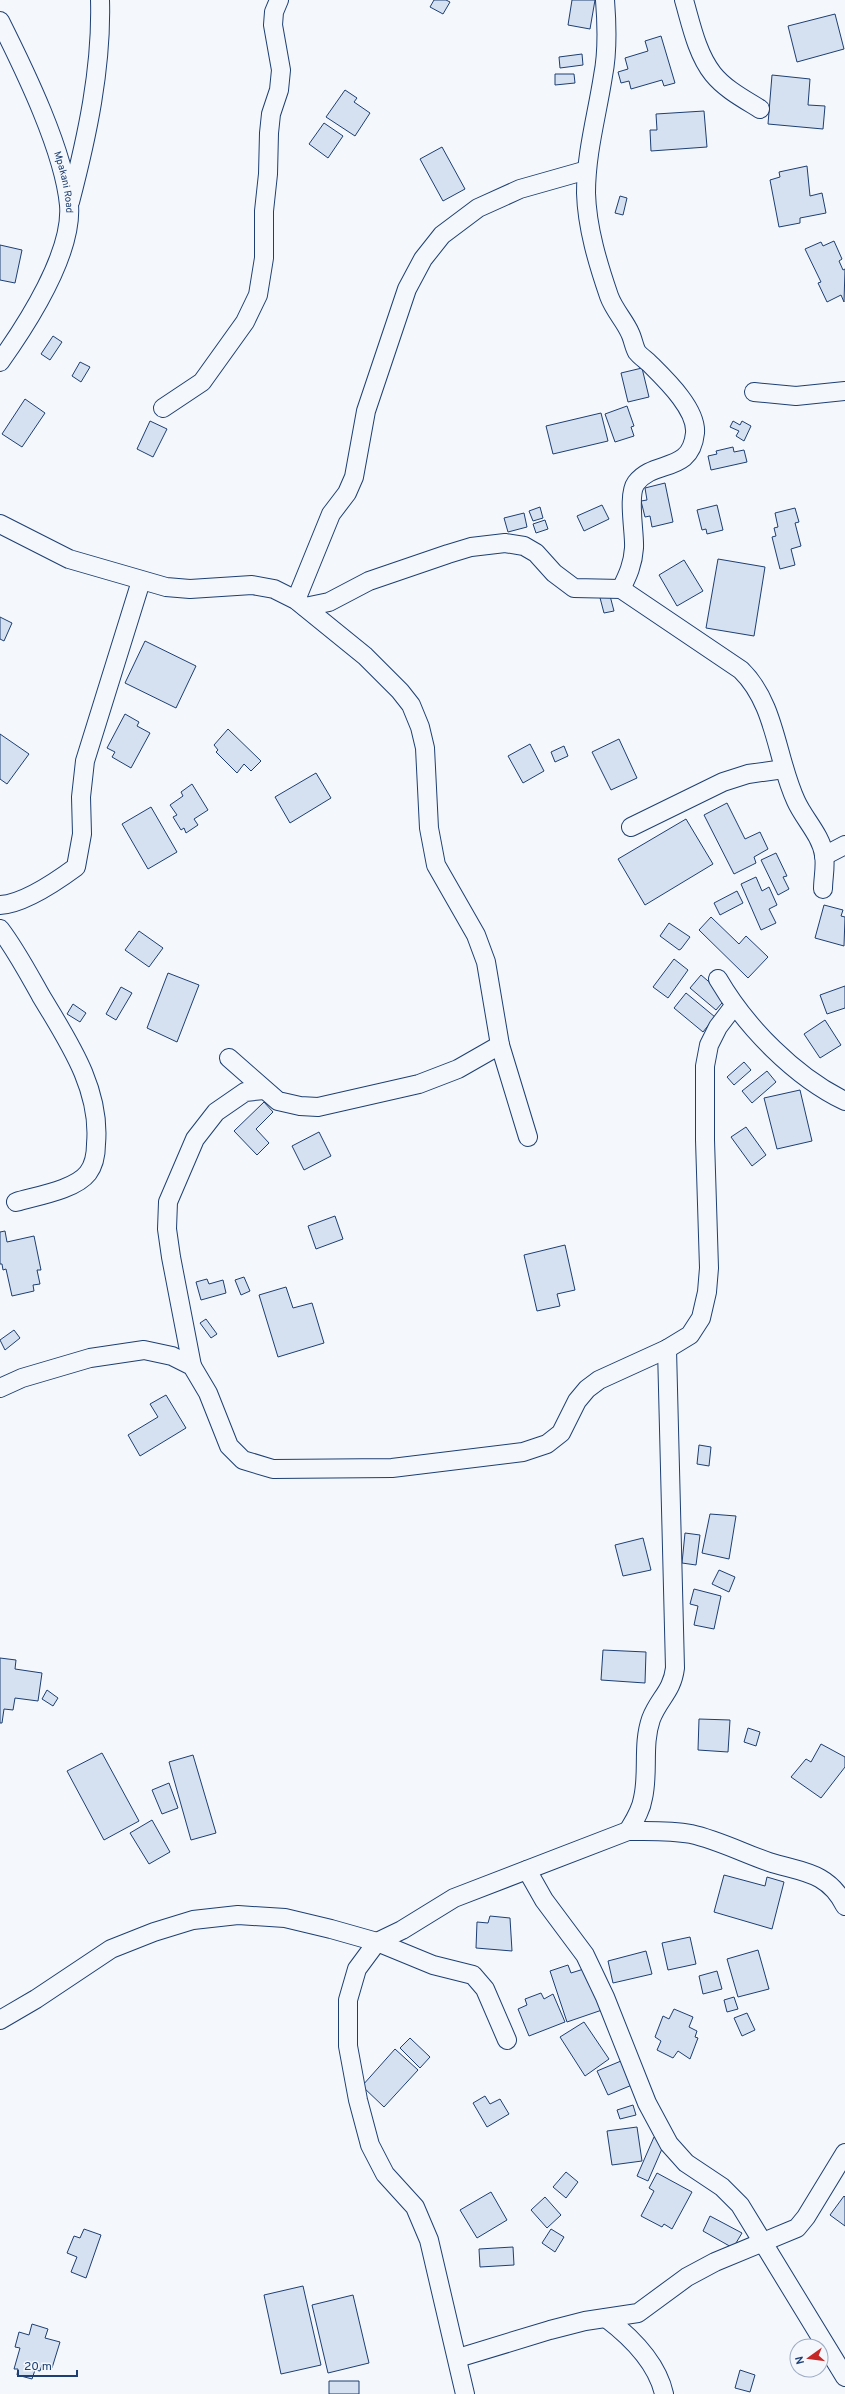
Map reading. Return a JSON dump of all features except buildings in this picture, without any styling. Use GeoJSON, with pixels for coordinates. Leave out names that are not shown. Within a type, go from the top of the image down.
{"type":"FeatureCollection","features":[{"type":"Feature","properties":{"kind":"street"},"geometry":{"type":"LineString","coordinates":[[69,206],[89,126],[95,77],[100,0]]}},
{"type":"Feature","properties":{"kind":"street"},"geometry":{"type":"LineString","coordinates":[[163,408],[202,382],[245,322],[258,295],[264,258],[264,211],[268,174],[269,134],[280,77],[278,47],[273,25],[274,12],[280,0]]}},
{"type":"Feature","properties":{"kind":"street"},"geometry":{"type":"LineString","coordinates":[[605,0],[607,42],[604,75],[593,124],[587,170],[586,194],[592,236],[610,298],[630,333],[637,352],[679,395],[690,413],[695,432],[692,450],[681,461],[647,475],[636,483],[632,499],[634,541],[631,568],[622,589]]}},
{"type":"Feature","properties":{"kind":"street"},"geometry":{"type":"LineString","coordinates":[[684,0],[705,62],[714,74],[731,90],[760,109]]}},
{"type":"Feature","properties":{"kind":"street","name":"Mpakani Road"},"geometry":{"type":"LineString","coordinates":[[0,21],[58,155],[69,206],[65,240],[57,263],[34,310],[0,362]]}},
{"type":"Feature","properties":{"kind":"street"},"geometry":{"type":"LineString","coordinates":[[301,603],[310,570],[325,526],[331,514],[346,493],[354,476],[366,411],[407,289],[423,259],[442,235],[478,208],[520,189],[587,170]]}},
{"type":"Feature","properties":{"kind":"street"},"geometry":{"type":"LineString","coordinates":[[754,392],[796,396],[845,391]]}},
{"type":"Feature","properties":{"kind":"street"},"geometry":{"type":"LineString","coordinates":[[0,524],[69,559],[141,581],[190,589],[252,584],[274,589],[301,603],[384,675],[411,705],[420,727],[425,748],[429,828],[436,865],[476,935],[486,962],[500,1045],[528,1137]]}},
{"type":"Feature","properties":{"kind":"street"},"geometry":{"type":"LineString","coordinates":[[301,603],[329,602],[369,581],[448,554],[471,547],[505,542],[524,546],[536,553],[554,573],[574,588],[622,589],[741,670],[752,681],[760,694],[768,715],[784,769],[796,802],[815,833],[824,856],[823,889]]}},
{"type":"Feature","properties":{"kind":"street"},"geometry":{"type":"LineString","coordinates":[[0,905],[32,894],[60,879],[76,867],[82,834],[81,797],[85,761],[141,581]]}},
{"type":"Feature","properties":{"kind":"street"},"geometry":{"type":"LineString","coordinates":[[631,827],[723,782],[748,774],[784,769]]}},
{"type":"Feature","properties":{"kind":"street"},"geometry":{"type":"LineString","coordinates":[[824,856],[845,845]]}},
{"type":"Feature","properties":{"kind":"street"},"geometry":{"type":"LineString","coordinates":[[0,928],[57,1021],[81,1067],[92,1097],[98,1127],[95,1157],[88,1173],[74,1184],[16,1202]]}},
{"type":"Feature","properties":{"kind":"street"},"geometry":{"type":"LineString","coordinates":[[718,979],[734,1006],[790,1064],[827,1092],[845,1100]]}},
{"type":"Feature","properties":{"kind":"street"},"geometry":{"type":"LineString","coordinates":[[264,1090],[245,1092],[216,1112],[195,1139],[168,1202],[167,1229],[171,1257],[192,1366],[208,1392],[229,1446],[243,1460],[273,1469],[392,1468],[523,1452],[547,1444],[561,1433],[577,1401],[587,1389],[599,1380],[690,1335],[701,1318],[707,1292],[709,1268],[705,1140],[705,1066],[709,1045],[718,1027],[734,1006]]}},
{"type":"Feature","properties":{"kind":"street"},"geometry":{"type":"LineString","coordinates":[[229,1058],[278,1101],[300,1106],[325,1106],[420,1084],[458,1069],[500,1045]]}},
{"type":"Feature","properties":{"kind":"street"},"geometry":{"type":"LineString","coordinates":[[628,1831],[637,1816],[643,1798],[646,1743],[651,1719],[660,1701],[670,1689],[675,1668],[666,1348]]}},
{"type":"Feature","properties":{"kind":"street"},"geometry":{"type":"LineString","coordinates":[[0,1388],[22,1378],[90,1358],[144,1350],[172,1356],[192,1366]]}},
{"type":"Feature","properties":{"kind":"street"},"geometry":{"type":"LineString","coordinates":[[464,2394],[458,2358],[429,2240],[415,2207],[385,2174],[370,2145],[358,2100],[348,2046],[348,2000],[357,1969],[377,1942],[402,1930],[454,1898],[628,1831],[657,1830],[692,1834],[770,1862],[812,1873],[828,1884],[845,1906]]}},
{"type":"Feature","properties":{"kind":"street"},"geometry":{"type":"LineString","coordinates":[[527,1870],[544,1900],[585,1956],[605,1997],[647,2103],[669,2144],[686,2163],[722,2187],[740,2206],[764,2242],[845,2377]]}},
{"type":"Feature","properties":{"kind":"street"},"geometry":{"type":"LineString","coordinates":[[0,2020],[36,1999],[111,1949],[154,1932],[193,1920],[238,1915],[285,1918],[377,1942],[432,1965],[473,1975],[484,1989],[507,2040]]}},
{"type":"Feature","properties":{"kind":"street"},"geometry":{"type":"LineString","coordinates":[[458,2358],[550,2330],[638,2313],[687,2278],[715,2262],[797,2228],[806,2217],[845,2153]]}},
{"type":"Feature","properties":{"kind":"street"},"geometry":{"type":"LineString","coordinates":[[606,2318],[626,2333],[644,2353],[664,2394]]}}]}
